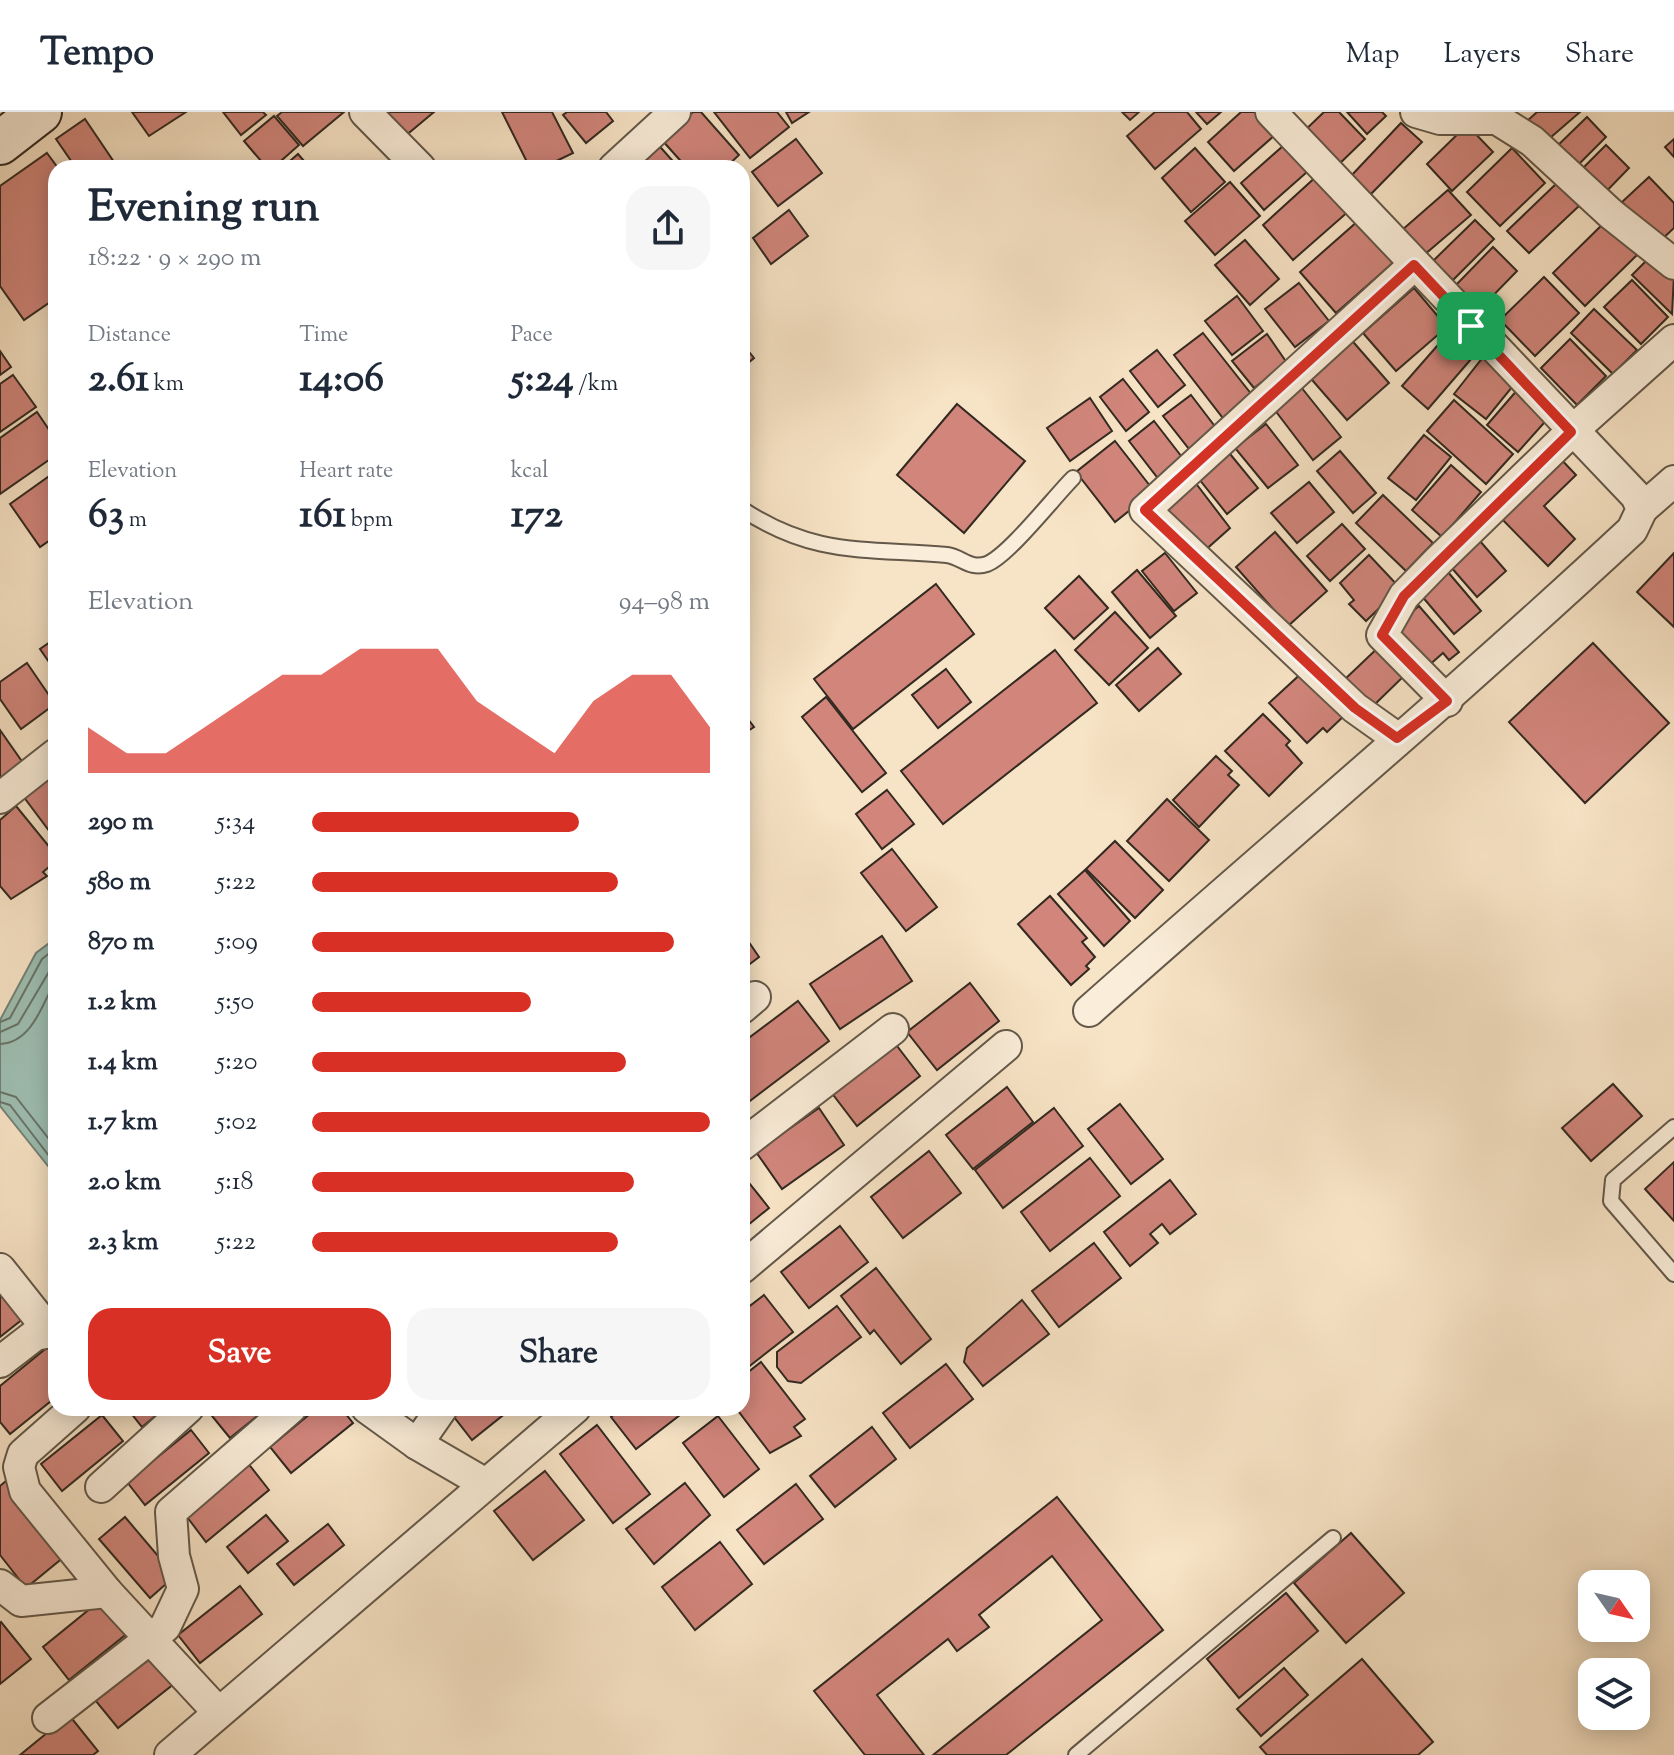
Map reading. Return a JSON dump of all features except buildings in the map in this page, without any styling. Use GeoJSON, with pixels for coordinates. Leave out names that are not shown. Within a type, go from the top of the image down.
{"type":"FeatureCollection","features":[{"type":"Feature","properties":{"kind":"street"},"geometry":{"type":"LineString","coordinates":[[0,143],[40,112]]}},
{"type":"Feature","properties":{"kind":"street"},"geometry":{"type":"LineString","coordinates":[[365,112],[412,160]]}},
{"type":"Feature","properties":{"kind":"street"},"geometry":{"type":"LineString","coordinates":[[623,160],[675,112]]}},
{"type":"Feature","properties":{"kind":"street"},"geometry":{"type":"LineString","coordinates":[[1271,112],[1571,432],[1636,496],[1642,509]]}},
{"type":"Feature","properties":{"kind":"street"},"geometry":{"type":"LineString","coordinates":[[1416,112],[1440,119],[1497,119],[1532,141],[1611,214],[1674,264]]}},
{"type":"Feature","properties":{"kind":"street"},"geometry":{"type":"LineString","coordinates":[[1397,738],[1355,708],[1145,510],[1414,265]]}},
{"type":"Feature","properties":{"kind":"street"},"geometry":{"type":"LineString","coordinates":[[1447,701],[1382,635],[1404,596],[1571,432],[1674,340]]}},
{"type":"Feature","properties":{"kind":"street"},"geometry":{"type":"LineString","coordinates":[[1089,1011],[1397,738],[1447,701],[1632,530],[1642,509],[1674,481]]}},
{"type":"Feature","properties":{"kind":"street"},"geometry":{"type":"LineString","coordinates":[[0,798],[48,760]]}},
{"type":"Feature","properties":{"kind":"street"},"geometry":{"type":"LineString","coordinates":[[750,1139],[893,1029]]}},
{"type":"Feature","properties":{"kind":"street"},"geometry":{"type":"LineString","coordinates":[[750,1261],[1006,1046]]}},
{"type":"Feature","properties":{"kind":"street"},"geometry":{"type":"LineString","coordinates":[[0,1269],[48,1327]]}},
{"type":"Feature","properties":{"kind":"street"},"geometry":{"type":"LineString","coordinates":[[0,1362],[35,1335],[48,1334]]}},
{"type":"Feature","properties":{"kind":"street"},"geometry":{"type":"LineString","coordinates":[[66,1416],[23,1454],[20,1478],[25,1491],[107,1592],[218,1712]]}},
{"type":"Feature","properties":{"kind":"street"},"geometry":{"type":"LineString","coordinates":[[101,1487],[179,1416]]}},
{"type":"Feature","properties":{"kind":"street"},"geometry":{"type":"LineString","coordinates":[[48,1718],[165,1627],[183,1589],[174,1556],[171,1512],[282,1416]]}},
{"type":"Feature","properties":{"kind":"street"},"geometry":{"type":"LineString","coordinates":[[378,1416],[417,1444],[484,1483]]}},
{"type":"Feature","properties":{"kind":"street"},"geometry":{"type":"LineString","coordinates":[[417,1444],[436,1416]]}},
{"type":"Feature","properties":{"kind":"street"},"geometry":{"type":"LineString","coordinates":[[170,1755],[565,1416]]}},
{"type":"Feature","properties":{"kind":"street"},"geometry":{"type":"LineString","coordinates":[[0,1585],[21,1601],[107,1592]]}},
{"type":"Feature","properties":{"kind":"lane"},"geometry":{"type":"LineString","coordinates":[[750,514],[797,540],[844,550],[952,556],[971,566],[988,563],[1004,551],[1073,478]]}},
{"type":"Feature","properties":{"kind":"lane"},"geometry":{"type":"LineString","coordinates":[[1674,1127],[1613,1180],[1610,1190],[1611,1201],[1674,1274]]}},
{"type":"Feature","properties":{"kind":"lane"},"geometry":{"type":"LineString","coordinates":[[1076,1755],[1333,1538]]}},
{"type":"Feature","properties":{"kind":"water"},"geometry":{"type":"Polygon","coordinates":[[[48,944],[48,1166],[0,1106],[0,1020],[36,953],[48,944]]]}},
{"type":"Feature","properties":{"kind":"route"},"geometry":{"type":"LineString","coordinates":[[1414,265],[1471,326],[1571,432],[1404,596],[1382,635],[1447,701],[1397,738],[1355,708],[1145,510],[1414,265]]}}]}
